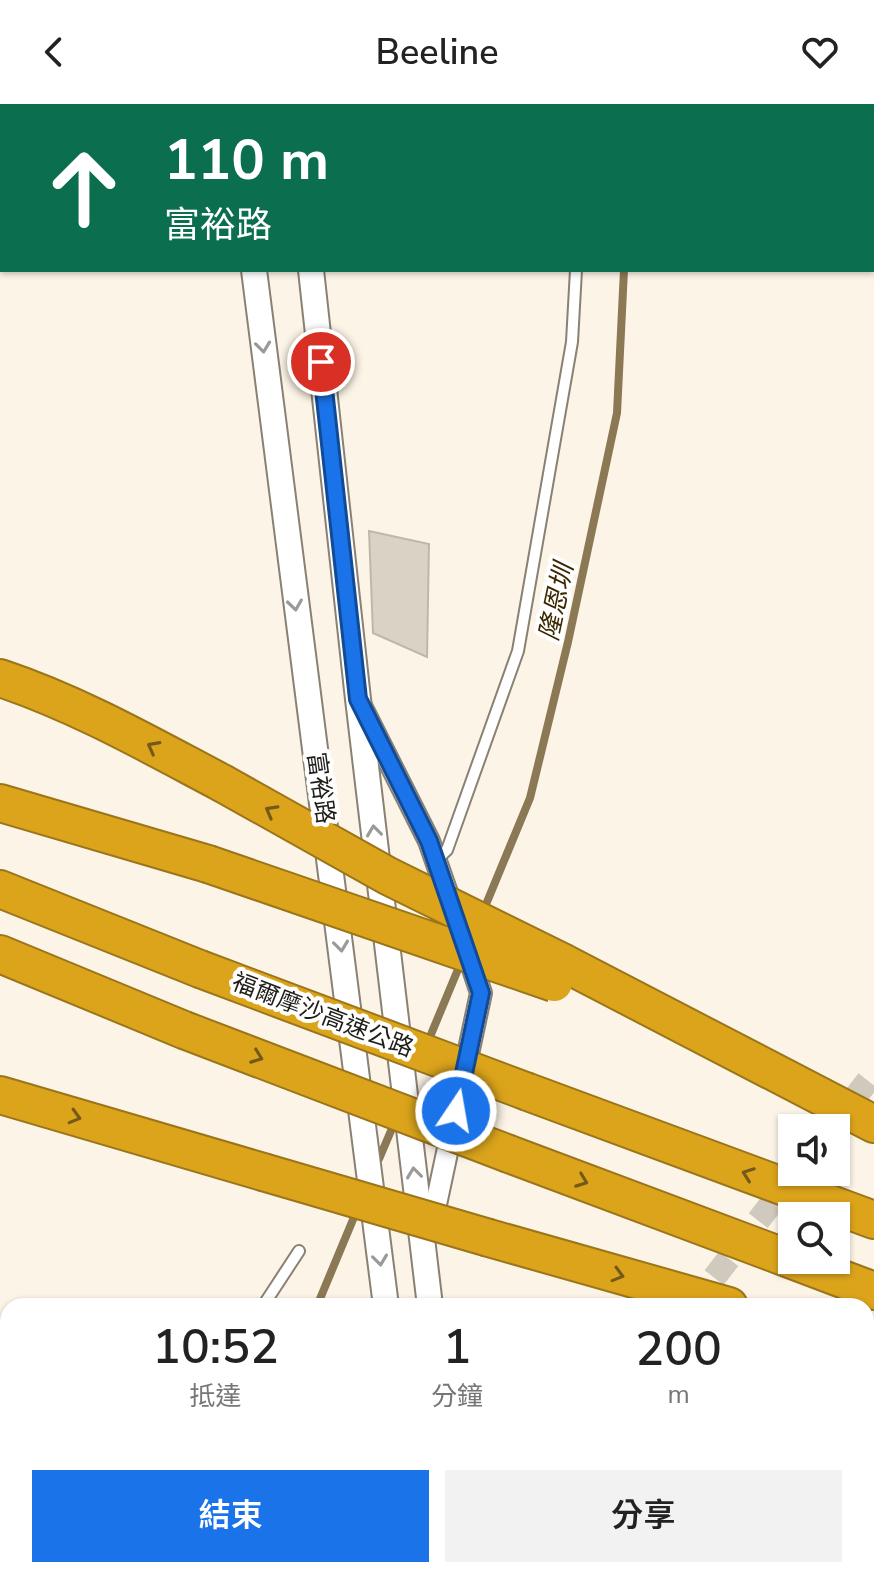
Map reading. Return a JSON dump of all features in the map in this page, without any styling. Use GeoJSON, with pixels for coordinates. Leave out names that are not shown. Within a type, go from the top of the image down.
{"type":"FeatureCollection","features":[{"type":"Feature","properties":{"kind":"highway"},"geometry":{"type":"LineString","coordinates":[[0,678],[28,687],[105,722],[222,783],[559,973]]}},
{"type":"Feature","properties":{"kind":"highway"},"geometry":{"type":"LineString","coordinates":[[0,803],[559,973],[678,1024],[874,1124]]}},
{"type":"Feature","properties":{"kind":"highway","name":"福爾摩沙高速公路"},"geometry":{"type":"LineString","coordinates":[[0,889],[200,969],[874,1220]]}},
{"type":"Feature","properties":{"kind":"highway"},"geometry":{"type":"LineString","coordinates":[[0,954],[184,1030],[778,1255]]}},
{"type":"Feature","properties":{"kind":"highway"},"geometry":{"type":"LineString","coordinates":[[0,1095],[701,1298]]}},
{"type":"Feature","properties":{"kind":"highway"},"geometry":{"type":"LineString","coordinates":[[829,1274],[874,1291]]}},
{"type":"Feature","properties":{"kind":"street","name":"富裕路"},"geometry":{"type":"LineString","coordinates":[[254,272],[385,1298]]}},
{"type":"Feature","properties":{"kind":"street","name":"富裕路"},"geometry":{"type":"LineString","coordinates":[[311,272],[429,1298]]}},
{"type":"Feature","properties":{"kind":"street"},"geometry":{"type":"LineString","coordinates":[[358,699],[429,841],[481,993],[424,1259]]}},
{"type":"Feature","properties":{"kind":"lane"},"geometry":{"type":"LineString","coordinates":[[436,860],[447,850],[518,651],[572,342],[576,272]]}},
{"type":"Feature","properties":{"kind":"lane"},"geometry":{"type":"LineString","coordinates":[[268,1298],[299,1251]]}},
{"type":"Feature","properties":{"kind":"building"},"geometry":{"type":"Polygon","coordinates":[[[369,531],[429,544],[427,657],[373,633],[369,531]]]}},
{"type":"Feature","properties":{"kind":"waterway","name":"隆恩圳"},"geometry":{"type":"LineString","coordinates":[[482,914],[530,798],[568,642],[617,413],[624,272]]}},
{"type":"Feature","properties":{"kind":"waterway","name":"隆恩圳"},"geometry":{"type":"LineString","coordinates":[[427,1044],[459,967]]}},
{"type":"Feature","properties":{"kind":"waterway","name":"隆恩圳"},"geometry":{"type":"LineString","coordinates":[[379,1159],[396,1119]]}},
{"type":"Feature","properties":{"kind":"waterway","name":"隆恩圳"},"geometry":{"type":"LineString","coordinates":[[320,1298],[357,1210]]}},
{"type":"Feature","properties":{"kind":"tunnel"},"geometry":{"type":"LineString","coordinates":[[842,1114],[874,1073]]}},
{"type":"Feature","properties":{"kind":"tunnel"},"geometry":{"type":"LineString","coordinates":[[698,1298],[785,1186]]}},
{"type":"Feature","properties":{"kind":"route"},"geometry":{"type":"LineString","coordinates":[[321,362],[358,699],[429,841],[481,993],[456,1111]]}}]}
